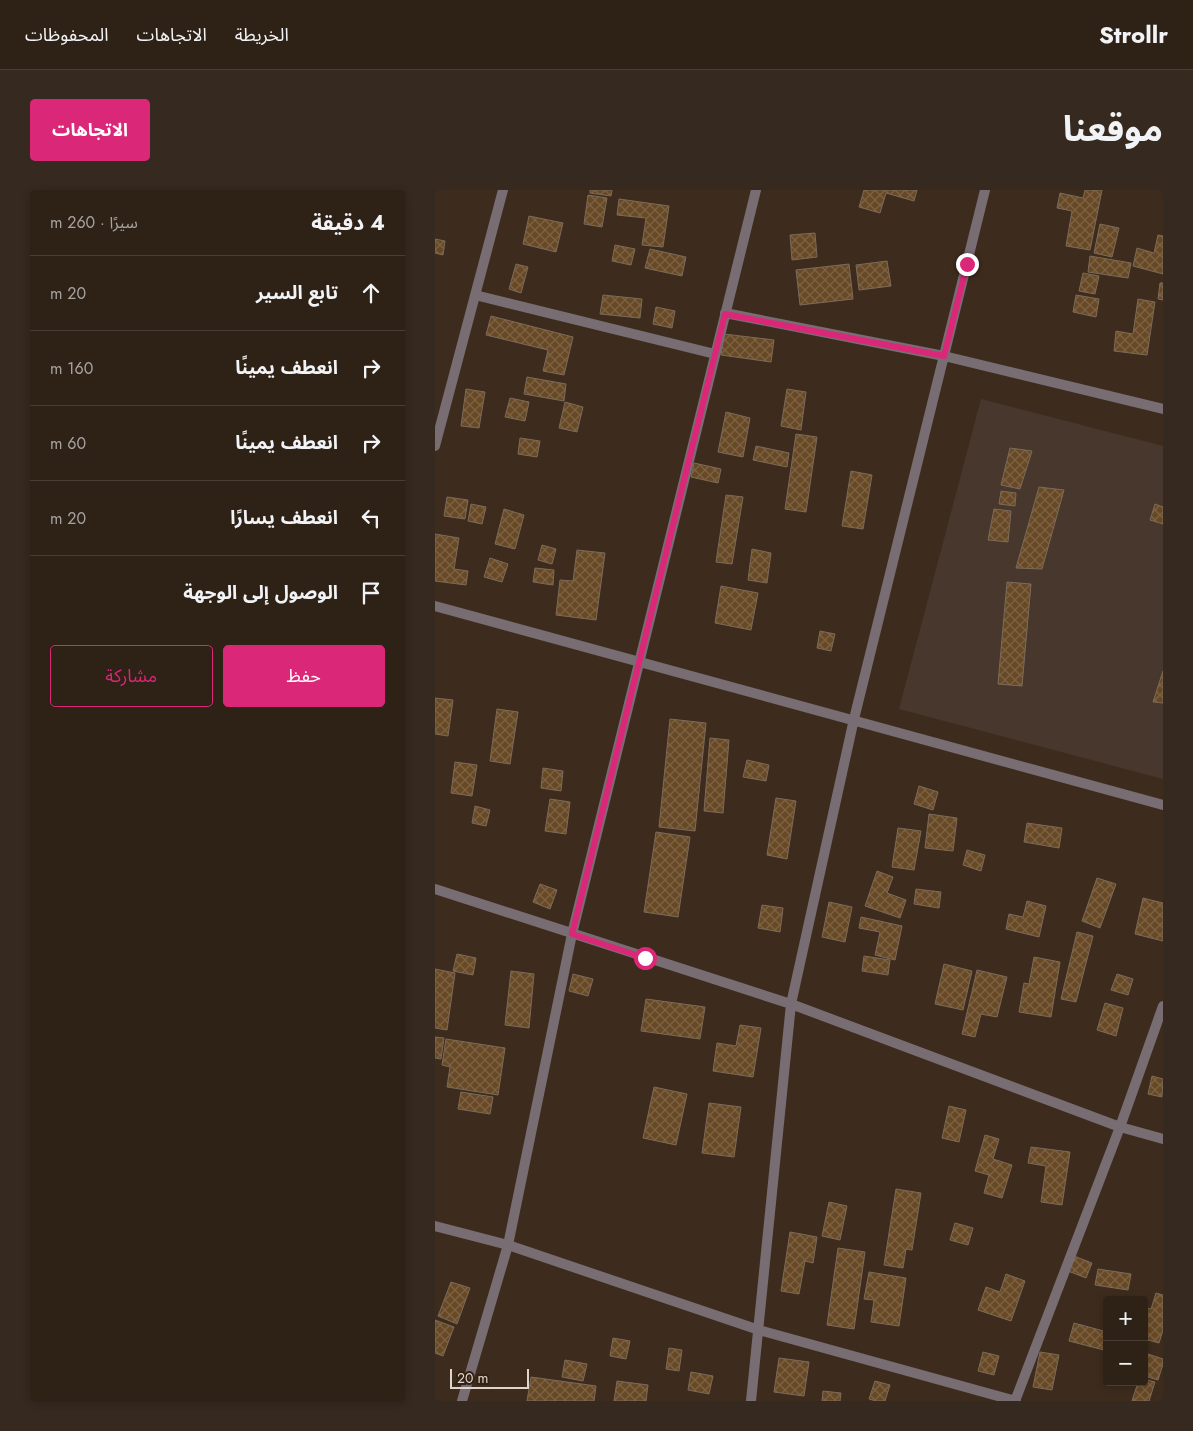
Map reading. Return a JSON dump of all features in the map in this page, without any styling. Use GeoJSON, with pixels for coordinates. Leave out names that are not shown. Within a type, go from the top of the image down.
{"type":"FeatureCollection","features":[{"type":"Feature","properties":{"kind":"street"},"geometry":{"type":"LineString","coordinates":[[435,446],[503,190]]}},
{"type":"Feature","properties":{"kind":"street"},"geometry":{"type":"LineString","coordinates":[[462,1401],[508,1245],[572,934],[756,190]]}},
{"type":"Feature","properties":{"kind":"street"},"geometry":{"type":"LineString","coordinates":[[751,1401],[791,1004],[854,719],[985,190]]}},
{"type":"Feature","properties":{"kind":"street"},"geometry":{"type":"LineString","coordinates":[[475,294],[715,354]]}},
{"type":"Feature","properties":{"kind":"street"},"geometry":{"type":"LineString","coordinates":[[725,314],[944,356],[1163,409]]}},
{"type":"Feature","properties":{"kind":"street"},"geometry":{"type":"LineString","coordinates":[[435,606],[1163,805]]}},
{"type":"Feature","properties":{"kind":"street"},"geometry":{"type":"LineString","coordinates":[[435,889],[791,1004],[1120,1127],[1163,1139]]}},
{"type":"Feature","properties":{"kind":"street"},"geometry":{"type":"LineString","coordinates":[[435,1226],[508,1245],[759,1330],[1015,1401],[1120,1127],[1163,1006]]}},
{"type":"Feature","properties":{"kind":"shaded area"},"geometry":{"type":"Polygon","coordinates":[[[981,399],[1163,446],[1163,779],[899,709],[981,399]]]}},
{"type":"Feature","properties":{"kind":"building"},"geometry":{"type":"Polygon","coordinates":[[[590,190],[612,190],[611,196],[590,193],[590,190]]]}},
{"type":"Feature","properties":{"kind":"building"},"geometry":{"type":"Polygon","coordinates":[[[864,190],[917,190],[914,201],[886,193],[880,213],[859,207],[864,190]]]}},
{"type":"Feature","properties":{"kind":"building"},"geometry":{"type":"Polygon","coordinates":[[[1085,190],[1102,190],[1090,250],[1066,246],[1072,211],[1057,208],[1060,193],[1083,198],[1085,190]]]}},
{"type":"Feature","properties":{"kind":"building"},"geometry":{"type":"Polygon","coordinates":[[[588,195],[607,198],[602,227],[584,224],[588,195]]]}},
{"type":"Feature","properties":{"kind":"building"},"geometry":{"type":"Polygon","coordinates":[[[619,199],[669,206],[663,247],[642,245],[646,218],[617,215],[619,199]]]}},
{"type":"Feature","properties":{"kind":"building"},"geometry":{"type":"Polygon","coordinates":[[[529,216],[563,223],[556,252],[523,244],[529,216]]]}},
{"type":"Feature","properties":{"kind":"building"},"geometry":{"type":"Polygon","coordinates":[[[1100,224],[1119,228],[1112,257],[1094,253],[1100,224]]]}},
{"type":"Feature","properties":{"kind":"building"},"geometry":{"type":"Polygon","coordinates":[[[815,233],[817,257],[792,260],[790,235],[815,233]]]}},
{"type":"Feature","properties":{"kind":"building"},"geometry":{"type":"Polygon","coordinates":[[[1158,235],[1163,236],[1163,274],[1133,266],[1137,248],[1154,253],[1158,235]]]}},
{"type":"Feature","properties":{"kind":"building"},"geometry":{"type":"Polygon","coordinates":[[[435,239],[445,241],[443,255],[435,253],[435,239]]]}},
{"type":"Feature","properties":{"kind":"building"},"geometry":{"type":"Polygon","coordinates":[[[615,245],[635,249],[631,265],[612,261],[615,245]]]}},
{"type":"Feature","properties":{"kind":"building"},"geometry":{"type":"Polygon","coordinates":[[[650,249],[686,257],[682,276],[645,268],[650,249]]]}},
{"type":"Feature","properties":{"kind":"building"},"geometry":{"type":"Polygon","coordinates":[[[1090,256],[1131,263],[1128,278],[1088,272],[1090,256]]]}},
{"type":"Feature","properties":{"kind":"building"},"geometry":{"type":"Polygon","coordinates":[[[887,261],[891,286],[859,290],[856,265],[887,261]]]}},
{"type":"Feature","properties":{"kind":"building"},"geometry":{"type":"Polygon","coordinates":[[[516,264],[528,267],[521,293],[509,289],[516,264]]]}},
{"type":"Feature","properties":{"kind":"building"},"geometry":{"type":"Polygon","coordinates":[[[849,264],[853,299],[800,305],[796,270],[849,264]]]}},
{"type":"Feature","properties":{"kind":"building"},"geometry":{"type":"Polygon","coordinates":[[[1083,273],[1099,276],[1095,294],[1079,291],[1083,273]]]}},
{"type":"Feature","properties":{"kind":"building"},"geometry":{"type":"Polygon","coordinates":[[[1160,283],[1163,283],[1163,300],[1158,299],[1160,283]]]}},
{"type":"Feature","properties":{"kind":"building"},"geometry":{"type":"Polygon","coordinates":[[[603,295],[642,299],[640,318],[600,314],[603,295]]]}},
{"type":"Feature","properties":{"kind":"building"},"geometry":{"type":"Polygon","coordinates":[[[1076,295],[1099,299],[1096,317],[1073,312],[1076,295]]]}},
{"type":"Feature","properties":{"kind":"building"},"geometry":{"type":"Polygon","coordinates":[[[1138,299],[1155,302],[1147,355],[1114,351],[1116,331],[1133,334],[1138,299]]]}},
{"type":"Feature","properties":{"kind":"building"},"geometry":{"type":"Polygon","coordinates":[[[656,307],[675,311],[672,328],[653,324],[656,307]]]}},
{"type":"Feature","properties":{"kind":"building"},"geometry":{"type":"Polygon","coordinates":[[[491,316],[573,337],[564,375],[543,371],[548,350],[486,335],[491,316]]]}},
{"type":"Feature","properties":{"kind":"building"},"geometry":{"type":"Polygon","coordinates":[[[724,334],[774,340],[771,362],[721,355],[724,334]]]}},
{"type":"Feature","properties":{"kind":"building"},"geometry":{"type":"Polygon","coordinates":[[[527,377],[566,384],[564,401],[524,394],[527,377]]]}},
{"type":"Feature","properties":{"kind":"building"},"geometry":{"type":"Polygon","coordinates":[[[466,389],[485,392],[479,428],[461,426],[466,389]]]}},
{"type":"Feature","properties":{"kind":"building"},"geometry":{"type":"Polygon","coordinates":[[[787,389],[806,392],[801,430],[781,426],[787,389]]]}},
{"type":"Feature","properties":{"kind":"building"},"geometry":{"type":"Polygon","coordinates":[[[510,398],[529,402],[525,421],[505,417],[510,398]]]}},
{"type":"Feature","properties":{"kind":"building"},"geometry":{"type":"Polygon","coordinates":[[[565,402],[583,407],[577,432],[559,428],[565,402]]]}},
{"type":"Feature","properties":{"kind":"building"},"geometry":{"type":"Polygon","coordinates":[[[726,412],[750,418],[743,457],[718,452],[726,412]]]}},
{"type":"Feature","properties":{"kind":"building"},"geometry":{"type":"Polygon","coordinates":[[[796,434],[817,437],[806,512],[785,509],[796,434]]]}},
{"type":"Feature","properties":{"kind":"building"},"geometry":{"type":"Polygon","coordinates":[[[520,438],[540,441],[537,457],[518,454],[520,438]]]}},
{"type":"Feature","properties":{"kind":"building"},"geometry":{"type":"Polygon","coordinates":[[[756,446],[789,453],[787,467],[753,460],[756,446]]]}},
{"type":"Feature","properties":{"kind":"building"},"geometry":{"type":"Polygon","coordinates":[[[1010,448],[1032,451],[1020,489],[1001,485],[1010,448]]]}},
{"type":"Feature","properties":{"kind":"building"},"geometry":{"type":"Polygon","coordinates":[[[694,463],[721,469],[718,483],[691,477],[694,463]]]}},
{"type":"Feature","properties":{"kind":"building"},"geometry":{"type":"Polygon","coordinates":[[[851,471],[872,475],[863,529],[842,526],[851,471]]]}},
{"type":"Feature","properties":{"kind":"building"},"geometry":{"type":"Polygon","coordinates":[[[1039,487],[1064,490],[1042,569],[1016,568],[1039,487]]]}},
{"type":"Feature","properties":{"kind":"building"},"geometry":{"type":"Polygon","coordinates":[[[1001,491],[1016,493],[1015,506],[999,504],[1001,491]]]}},
{"type":"Feature","properties":{"kind":"building"},"geometry":{"type":"Polygon","coordinates":[[[726,495],[743,497],[732,564],[716,562],[726,495]]]}},
{"type":"Feature","properties":{"kind":"building"},"geometry":{"type":"Polygon","coordinates":[[[447,497],[468,500],[465,519],[444,516],[447,497]]]}},
{"type":"Feature","properties":{"kind":"building"},"geometry":{"type":"Polygon","coordinates":[[[471,504],[486,507],[482,524],[468,521],[471,504]]]}},
{"type":"Feature","properties":{"kind":"building"},"geometry":{"type":"Polygon","coordinates":[[[1155,504],[1163,507],[1163,524],[1150,520],[1155,504]]]}},
{"type":"Feature","properties":{"kind":"building"},"geometry":{"type":"Polygon","coordinates":[[[504,509],[524,515],[515,549],[495,544],[504,509]]]}},
{"type":"Feature","properties":{"kind":"building"},"geometry":{"type":"Polygon","coordinates":[[[994,509],[1011,511],[1008,542],[988,540],[994,509]]]}},
{"type":"Feature","properties":{"kind":"building"},"geometry":{"type":"Polygon","coordinates":[[[435,534],[459,538],[454,569],[468,571],[466,585],[435,581],[435,534]]]}},
{"type":"Feature","properties":{"kind":"building"},"geometry":{"type":"Polygon","coordinates":[[[542,545],[556,549],[552,564],[538,560],[542,545]]]}},
{"type":"Feature","properties":{"kind":"building"},"geometry":{"type":"Polygon","coordinates":[[[752,549],[771,553],[767,583],[748,580],[752,549]]]}},
{"type":"Feature","properties":{"kind":"building"},"geometry":{"type":"Polygon","coordinates":[[[577,550],[605,553],[596,620],[556,615],[560,580],[573,581],[577,550]]]}},
{"type":"Feature","properties":{"kind":"building"},"geometry":{"type":"Polygon","coordinates":[[[490,558],[508,564],[502,582],[484,577],[490,558]]]}},
{"type":"Feature","properties":{"kind":"building"},"geometry":{"type":"Polygon","coordinates":[[[535,568],[554,570],[553,585],[533,582],[535,568]]]}},
{"type":"Feature","properties":{"kind":"building"},"geometry":{"type":"Polygon","coordinates":[[[1007,582],[1031,584],[1022,686],[998,684],[1007,582]]]}},
{"type":"Feature","properties":{"kind":"building"},"geometry":{"type":"Polygon","coordinates":[[[721,586],[758,593],[751,630],[715,623],[721,586]]]}},
{"type":"Feature","properties":{"kind":"building"},"geometry":{"type":"Polygon","coordinates":[[[820,631],[835,634],[831,651],[817,648],[820,631]]]}},
{"type":"Feature","properties":{"kind":"building"},"geometry":{"type":"Polygon","coordinates":[[[1163,671],[1163,703],[1153,702],[1163,671]]]}},
{"type":"Feature","properties":{"kind":"building"},"geometry":{"type":"Polygon","coordinates":[[[435,698],[453,700],[448,736],[435,734],[435,698]]]}},
{"type":"Feature","properties":{"kind":"building"},"geometry":{"type":"Polygon","coordinates":[[[497,709],[518,712],[510,764],[490,761],[497,709]]]}},
{"type":"Feature","properties":{"kind":"building"},"geometry":{"type":"Polygon","coordinates":[[[670,719],[706,723],[695,831],[659,827],[670,719]]]}},
{"type":"Feature","properties":{"kind":"building"},"geometry":{"type":"Polygon","coordinates":[[[710,738],[729,740],[723,813],[704,811],[710,738]]]}},
{"type":"Feature","properties":{"kind":"building"},"geometry":{"type":"Polygon","coordinates":[[[747,760],[769,765],[766,781],[743,777],[747,760]]]}},
{"type":"Feature","properties":{"kind":"building"},"geometry":{"type":"Polygon","coordinates":[[[455,762],[477,765],[472,796],[451,793],[455,762]]]}},
{"type":"Feature","properties":{"kind":"building"},"geometry":{"type":"Polygon","coordinates":[[[543,768],[563,771],[561,791],[541,788],[543,768]]]}},
{"type":"Feature","properties":{"kind":"building"},"geometry":{"type":"Polygon","coordinates":[[[919,786],[938,792],[933,810],[914,804],[919,786]]]}},
{"type":"Feature","properties":{"kind":"building"},"geometry":{"type":"Polygon","coordinates":[[[776,798],[796,801],[787,859],[767,855],[776,798]]]}},
{"type":"Feature","properties":{"kind":"building"},"geometry":{"type":"Polygon","coordinates":[[[550,799],[570,802],[566,834],[545,831],[550,799]]]}},
{"type":"Feature","properties":{"kind":"building"},"geometry":{"type":"Polygon","coordinates":[[[475,806],[490,810],[486,826],[472,823],[475,806]]]}},
{"type":"Feature","properties":{"kind":"building"},"geometry":{"type":"Polygon","coordinates":[[[929,814],[957,818],[953,851],[925,848],[929,814]]]}},
{"type":"Feature","properties":{"kind":"building"},"geometry":{"type":"Polygon","coordinates":[[[1027,823],[1062,828],[1059,848],[1024,842],[1027,823]]]}},
{"type":"Feature","properties":{"kind":"building"},"geometry":{"type":"Polygon","coordinates":[[[898,828],[921,831],[914,870],[892,867],[898,828]]]}},
{"type":"Feature","properties":{"kind":"building"},"geometry":{"type":"Polygon","coordinates":[[[656,832],[690,837],[678,917],[644,912],[656,832]]]}},
{"type":"Feature","properties":{"kind":"building"},"geometry":{"type":"Polygon","coordinates":[[[967,850],[985,855],[981,871],[963,865],[967,850]]]}},
{"type":"Feature","properties":{"kind":"building"},"geometry":{"type":"Polygon","coordinates":[[[877,871],[893,877],[887,893],[906,900],[900,918],[865,906],[877,871]]]}},
{"type":"Feature","properties":{"kind":"building"},"geometry":{"type":"Polygon","coordinates":[[[1097,878],[1116,884],[1100,928],[1082,921],[1097,878]]]}},
{"type":"Feature","properties":{"kind":"building"},"geometry":{"type":"Polygon","coordinates":[[[540,884],[557,890],[550,909],[533,902],[540,884]]]}},
{"type":"Feature","properties":{"kind":"building"},"geometry":{"type":"Polygon","coordinates":[[[916,889],[941,892],[939,908],[914,904],[916,889]]]}},
{"type":"Feature","properties":{"kind":"building"},"geometry":{"type":"Polygon","coordinates":[[[1143,898],[1163,903],[1163,941],[1135,934],[1143,898]]]}},
{"type":"Feature","properties":{"kind":"building"},"geometry":{"type":"Polygon","coordinates":[[[1027,901],[1046,906],[1039,937],[1006,929],[1009,914],[1023,917],[1027,901]]]}},
{"type":"Feature","properties":{"kind":"building"},"geometry":{"type":"Polygon","coordinates":[[[829,902],[852,907],[845,942],[822,937],[829,902]]]}},
{"type":"Feature","properties":{"kind":"building"},"geometry":{"type":"Polygon","coordinates":[[[762,905],[783,908],[780,932],[758,928],[762,905]]]}},
{"type":"Feature","properties":{"kind":"building"},"geometry":{"type":"Polygon","coordinates":[[[861,917],[902,926],[895,960],[875,955],[880,932],[859,928],[861,917]]]}},
{"type":"Feature","properties":{"kind":"building"},"geometry":{"type":"Polygon","coordinates":[[[1077,932],[1093,936],[1076,1002],[1061,999],[1077,932]]]}},
{"type":"Feature","properties":{"kind":"building"},"geometry":{"type":"Polygon","coordinates":[[[457,954],[476,958],[473,975],[453,971],[457,954]]]}},
{"type":"Feature","properties":{"kind":"building"},"geometry":{"type":"Polygon","coordinates":[[[864,956],[890,960],[888,975],[862,971],[864,956]]]}},
{"type":"Feature","properties":{"kind":"building"},"geometry":{"type":"Polygon","coordinates":[[[1034,957],[1060,962],[1051,1017],[1019,1012],[1024,983],[1029,984],[1034,957]]]}},
{"type":"Feature","properties":{"kind":"building"},"geometry":{"type":"Polygon","coordinates":[[[944,964],[972,971],[963,1010],[935,1004],[944,964]]]}},
{"type":"Feature","properties":{"kind":"building"},"geometry":{"type":"Polygon","coordinates":[[[435,969],[455,973],[447,1030],[435,1028],[435,969]]]}},
{"type":"Feature","properties":{"kind":"building"},"geometry":{"type":"Polygon","coordinates":[[[977,970],[1007,977],[997,1017],[981,1014],[975,1037],[962,1034],[977,970]]]}},
{"type":"Feature","properties":{"kind":"building"},"geometry":{"type":"Polygon","coordinates":[[[511,971],[534,974],[529,1028],[505,1025],[511,971]]]}},
{"type":"Feature","properties":{"kind":"building"},"geometry":{"type":"Polygon","coordinates":[[[573,974],[593,979],[588,996],[569,991],[573,974]]]}},
{"type":"Feature","properties":{"kind":"building"},"geometry":{"type":"Polygon","coordinates":[[[1117,974],[1133,979],[1128,995],[1111,990],[1117,974]]]}},
{"type":"Feature","properties":{"kind":"building"},"geometry":{"type":"Polygon","coordinates":[[[646,999],[705,1007],[700,1039],[641,1031],[646,999]]]}},
{"type":"Feature","properties":{"kind":"building"},"geometry":{"type":"Polygon","coordinates":[[[1105,1003],[1123,1008],[1116,1036],[1097,1030],[1105,1003]]]}},
{"type":"Feature","properties":{"kind":"building"},"geometry":{"type":"Polygon","coordinates":[[[740,1025],[761,1028],[753,1077],[713,1071],[717,1043],[736,1046],[740,1025]]]}},
{"type":"Feature","properties":{"kind":"building"},"geometry":{"type":"Polygon","coordinates":[[[435,1037],[444,1038],[441,1059],[435,1058],[435,1037]]]}},
{"type":"Feature","properties":{"kind":"building"},"geometry":{"type":"Polygon","coordinates":[[[446,1039],[505,1048],[498,1095],[447,1087],[450,1067],[442,1065],[446,1039]]]}},
{"type":"Feature","properties":{"kind":"building"},"geometry":{"type":"Polygon","coordinates":[[[1152,1076],[1163,1079],[1162,1097],[1148,1094],[1152,1076]]]}},
{"type":"Feature","properties":{"kind":"building"},"geometry":{"type":"Polygon","coordinates":[[[654,1087],[687,1094],[676,1145],[643,1138],[654,1087]]]}},
{"type":"Feature","properties":{"kind":"building"},"geometry":{"type":"Polygon","coordinates":[[[461,1092],[493,1097],[490,1114],[458,1109],[461,1092]]]}},
{"type":"Feature","properties":{"kind":"building"},"geometry":{"type":"Polygon","coordinates":[[[709,1103],[741,1107],[734,1157],[702,1153],[709,1103]]]}},
{"type":"Feature","properties":{"kind":"building"},"geometry":{"type":"Polygon","coordinates":[[[949,1106],[966,1110],[959,1142],[942,1138],[949,1106]]]}},
{"type":"Feature","properties":{"kind":"building"},"geometry":{"type":"Polygon","coordinates":[[[985,1135],[999,1139],[993,1159],[1012,1165],[1002,1198],[984,1193],[989,1175],[975,1171],[985,1135]]]}},
{"type":"Feature","properties":{"kind":"building"},"geometry":{"type":"Polygon","coordinates":[[[1031,1147],[1070,1152],[1062,1205],[1041,1202],[1046,1166],[1028,1163],[1031,1147]]]}},
{"type":"Feature","properties":{"kind":"building"},"geometry":{"type":"Polygon","coordinates":[[[896,1189],[921,1193],[912,1250],[906,1249],[903,1268],[884,1265],[896,1189]]]}},
{"type":"Feature","properties":{"kind":"building"},"geometry":{"type":"Polygon","coordinates":[[[829,1202],[847,1206],[840,1240],[822,1236],[829,1202]]]}},
{"type":"Feature","properties":{"kind":"building"},"geometry":{"type":"Polygon","coordinates":[[[955,1223],[973,1228],[968,1245],[950,1240],[955,1223]]]}},
{"type":"Feature","properties":{"kind":"building"},"geometry":{"type":"Polygon","coordinates":[[[790,1232],[817,1237],[813,1263],[805,1261],[799,1294],[781,1291],[790,1232]]]}},
{"type":"Feature","properties":{"kind":"building"},"geometry":{"type":"Polygon","coordinates":[[[838,1248],[865,1252],[854,1329],[827,1325],[838,1248]]]}},
{"type":"Feature","properties":{"kind":"building"},"geometry":{"type":"Polygon","coordinates":[[[1074,1256],[1092,1263],[1086,1278],[1068,1271],[1074,1256]]]}},
{"type":"Feature","properties":{"kind":"building"},"geometry":{"type":"Polygon","coordinates":[[[1098,1269],[1131,1274],[1128,1290],[1095,1285],[1098,1269]]]}},
{"type":"Feature","properties":{"kind":"building"},"geometry":{"type":"Polygon","coordinates":[[[869,1272],[906,1278],[899,1326],[871,1322],[874,1300],[864,1299],[869,1272]]]}},
{"type":"Feature","properties":{"kind":"building"},"geometry":{"type":"Polygon","coordinates":[[[1006,1274],[1025,1281],[1011,1321],[978,1310],[986,1287],[1000,1292],[1006,1274]]]}},
{"type":"Feature","properties":{"kind":"building"},"geometry":{"type":"Polygon","coordinates":[[[451,1282],[470,1288],[457,1324],[438,1316],[451,1282]]]}},
{"type":"Feature","properties":{"kind":"building"},"geometry":{"type":"Polygon","coordinates":[[[1156,1293],[1163,1295],[1163,1330],[1159,1343],[1148,1340],[1148,1308],[1151,1309],[1156,1293]]]}},
{"type":"Feature","properties":{"kind":"building"},"geometry":{"type":"Polygon","coordinates":[[[435,1320],[454,1327],[443,1356],[435,1353],[435,1320]]]}},
{"type":"Feature","properties":{"kind":"building"},"geometry":{"type":"Polygon","coordinates":[[[1074,1323],[1103,1331],[1103,1350],[1069,1341],[1074,1323]]]}},
{"type":"Feature","properties":{"kind":"building"},"geometry":{"type":"Polygon","coordinates":[[[613,1338],[630,1341],[626,1359],[610,1356],[613,1338]]]}},
{"type":"Feature","properties":{"kind":"building"},"geometry":{"type":"Polygon","coordinates":[[[669,1348],[682,1350],[679,1371],[666,1369],[669,1348]]]}},
{"type":"Feature","properties":{"kind":"building"},"geometry":{"type":"Polygon","coordinates":[[[983,1352],[999,1356],[994,1375],[978,1371],[983,1352]]]}},
{"type":"Feature","properties":{"kind":"building"},"geometry":{"type":"Polygon","coordinates":[[[1040,1352],[1059,1355],[1052,1390],[1033,1387],[1040,1352]]]}},
{"type":"Feature","properties":{"kind":"building"},"geometry":{"type":"Polygon","coordinates":[[[1148,1354],[1163,1359],[1158,1380],[1148,1377],[1148,1354]]]}},
{"type":"Feature","properties":{"kind":"building"},"geometry":{"type":"Polygon","coordinates":[[[779,1358],[809,1362],[804,1396],[774,1392],[779,1358]]]}},
{"type":"Feature","properties":{"kind":"building"},"geometry":{"type":"Polygon","coordinates":[[[565,1360],[587,1364],[583,1381],[562,1377],[565,1360]]]}},
{"type":"Feature","properties":{"kind":"building"},"geometry":{"type":"Polygon","coordinates":[[[691,1372],[713,1376],[709,1394],[688,1390],[691,1372]]]}},
{"type":"Feature","properties":{"kind":"building"},"geometry":{"type":"Polygon","coordinates":[[[531,1377],[596,1386],[594,1401],[527,1401],[531,1377]]]}},
{"type":"Feature","properties":{"kind":"building"},"geometry":{"type":"Polygon","coordinates":[[[1148,1380],[1155,1382],[1149,1401],[1132,1401],[1137,1386],[1148,1386],[1148,1380]]]}},
{"type":"Feature","properties":{"kind":"building"},"geometry":{"type":"Polygon","coordinates":[[[617,1381],[648,1385],[646,1401],[614,1401],[617,1381]]]}},
{"type":"Feature","properties":{"kind":"building"},"geometry":{"type":"Polygon","coordinates":[[[875,1381],[890,1385],[885,1401],[869,1399],[875,1381]]]}},
{"type":"Feature","properties":{"kind":"building"},"geometry":{"type":"Polygon","coordinates":[[[823,1391],[841,1393],[840,1401],[822,1401],[823,1391]]]}},
{"type":"Feature","properties":{"kind":"route"},"geometry":{"type":"LineString","coordinates":[[645,958],[572,934],[725,314],[944,356],[967,264]]}}]}
